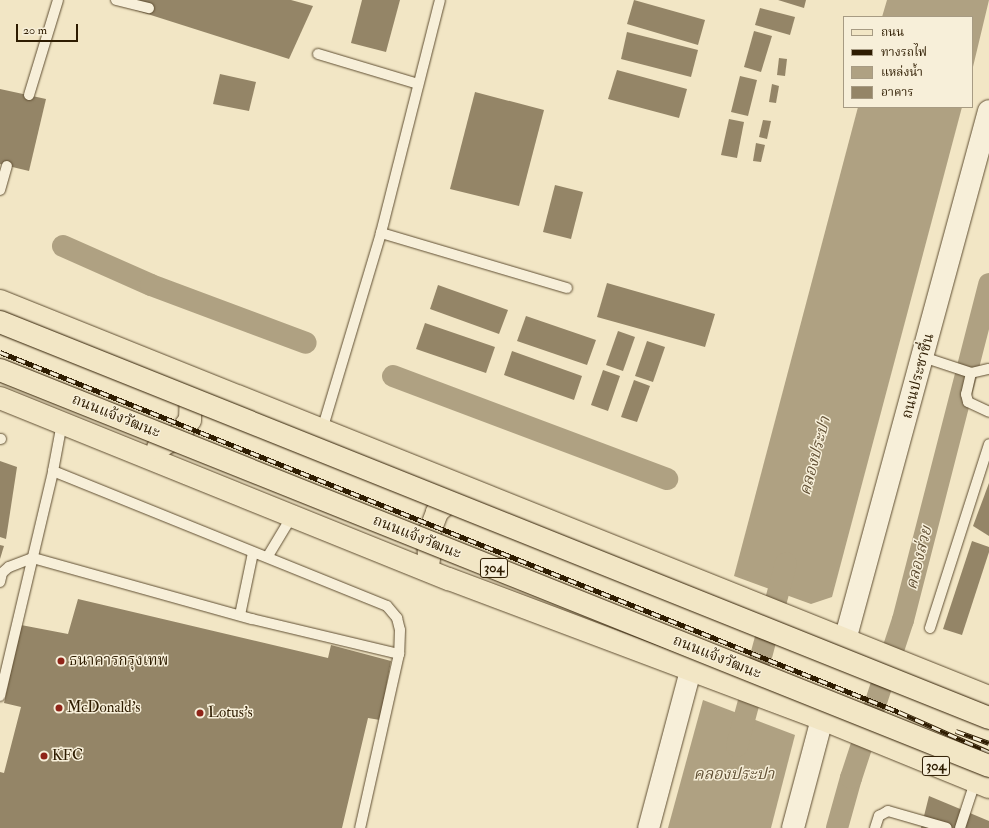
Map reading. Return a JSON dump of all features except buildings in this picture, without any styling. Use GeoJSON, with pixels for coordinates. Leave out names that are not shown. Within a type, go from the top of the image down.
{"type":"FeatureCollection","features":[{"type":"Feature","properties":{"kind":"main road","name":"ถนนประชาชื่น"},"geometry":{"type":"LineString","coordinates":[[845,640],[927,359],[989,111]]}},
{"type":"Feature","properties":{"kind":"main road"},"geometry":{"type":"LineString","coordinates":[[0,302],[162,365],[903,664],[989,697]]}},
{"type":"Feature","properties":{"kind":"main road"},"geometry":{"type":"LineString","coordinates":[[0,322],[989,718]]}},
{"type":"Feature","properties":{"kind":"main road"},"geometry":{"type":"LineString","coordinates":[[114,444],[145,450],[162,447],[177,437],[190,420],[191,394],[162,365]]}},
{"type":"Feature","properties":{"kind":"main road","name":"ถนนแจ้งวัฒนะ"},"geometry":{"type":"LineString","coordinates":[[0,370],[984,778]]}},
{"type":"Feature","properties":{"kind":"main road","name":"ถนนแจ้งวัฒนะ"},"geometry":{"type":"LineString","coordinates":[[0,398],[450,579],[822,719],[883,744],[984,778]]}},
{"type":"Feature","properties":{"kind":"main road"},"geometry":{"type":"LineString","coordinates":[[450,579],[428,558],[428,536],[437,512],[453,498],[490,498]]}},
{"type":"Feature","properties":{"kind":"main road"},"geometry":{"type":"LineString","coordinates":[[793,828],[822,719]]}},
{"type":"Feature","properties":{"kind":"street"},"geometry":{"type":"LineString","coordinates":[[648,828],[690,670]]}},
{"type":"Feature","properties":{"kind":"lane"},"geometry":{"type":"LineString","coordinates":[[29,95],[58,0]]}},
{"type":"Feature","properties":{"kind":"lane"},"geometry":{"type":"LineString","coordinates":[[116,0],[149,8]]}},
{"type":"Feature","properties":{"kind":"lane"},"geometry":{"type":"LineString","coordinates":[[322,430],[381,233],[440,0]]}},
{"type":"Feature","properties":{"kind":"lane"},"geometry":{"type":"LineString","coordinates":[[318,54],[418,84]]}},
{"type":"Feature","properties":{"kind":"lane"},"geometry":{"type":"LineString","coordinates":[[0,190],[7,166]]}},
{"type":"Feature","properties":{"kind":"lane"},"geometry":{"type":"LineString","coordinates":[[381,233],[567,288]]}},
{"type":"Feature","properties":{"kind":"lane"},"geometry":{"type":"LineString","coordinates":[[927,359],[971,373],[989,369]]}},
{"type":"Feature","properties":{"kind":"lane"},"geometry":{"type":"LineString","coordinates":[[971,373],[966,394],[968,402],[989,412]]}},
{"type":"Feature","properties":{"kind":"lane"},"geometry":{"type":"LineString","coordinates":[[0,696],[33,558],[62,423]]}},
{"type":"Feature","properties":{"kind":"lane"},"geometry":{"type":"LineString","coordinates":[[930,628],[989,444]]}},
{"type":"Feature","properties":{"kind":"lane"},"geometry":{"type":"LineString","coordinates":[[52,471],[253,553],[268,556],[387,606],[397,618],[400,630],[399,654],[360,828]]}},
{"type":"Feature","properties":{"kind":"lane"},"geometry":{"type":"LineString","coordinates":[[268,556],[292,516]]}},
{"type":"Feature","properties":{"kind":"lane"},"geometry":{"type":"LineString","coordinates":[[240,615],[253,553]]}},
{"type":"Feature","properties":{"kind":"lane"},"geometry":{"type":"LineString","coordinates":[[0,582],[2,573],[8,567],[33,558],[240,615],[399,654]]}},
{"type":"Feature","properties":{"kind":"lane"},"geometry":{"type":"LineString","coordinates":[[960,828],[984,778]]}},
{"type":"Feature","properties":{"kind":"lane"},"geometry":{"type":"LineString","coordinates":[[875,828],[880,814],[890,811],[947,828]]}},
{"type":"Feature","properties":{"kind":"water"},"geometry":{"type":"Polygon","coordinates":[[[887,0],[989,0],[973,67],[973,16],[882,16],[887,0]]]}},
{"type":"Feature","properties":{"kind":"water"},"geometry":{"type":"Polygon","coordinates":[[[858,108],[962,108],[832,597],[811,604],[734,576],[858,108]]]}},
{"type":"Feature","properties":{"kind":"water","name":"คลองประปา"},"geometry":{"type":"Polygon","coordinates":[[[703,700],[795,735],[771,828],[668,828],[703,700]]]}},
{"type":"Feature","properties":{"kind":"waterway"},"geometry":{"type":"LineString","coordinates":[[63,246],[151,285],[306,343]]}},
{"type":"Feature","properties":{"kind":"waterway","name":"คลองส่วย"},"geometry":{"type":"LineString","coordinates":[[837,828],[851,778],[903,620],[989,284]]}},
{"type":"Feature","properties":{"kind":"waterway"},"geometry":{"type":"LineString","coordinates":[[393,376],[667,479]]}},
{"type":"Feature","properties":{"kind":"waterway","name":"คลองประปา"},"geometry":{"type":"LineString","coordinates":[[737,746],[786,563]]}},
{"type":"Feature","properties":{"kind":"railway"},"geometry":{"type":"LineString","coordinates":[[0,352],[899,712],[989,752]]}},
{"type":"Feature","properties":{"kind":"railway"},"geometry":{"type":"LineString","coordinates":[[956,731],[989,743]]}},
{"type":"Feature","properties":{"kind":"place","name":"ธนาคารกรุงเทพ"},"geometry":{"type":"Point","coordinates":[61,661]}},
{"type":"Feature","properties":{"kind":"place","name":"McDonald's"},"geometry":{"type":"Point","coordinates":[59,708]}},
{"type":"Feature","properties":{"kind":"place","name":"Lotus's"},"geometry":{"type":"Point","coordinates":[200,713]}},
{"type":"Feature","properties":{"kind":"place","name":"KFC"},"geometry":{"type":"Point","coordinates":[44,756]}}]}
